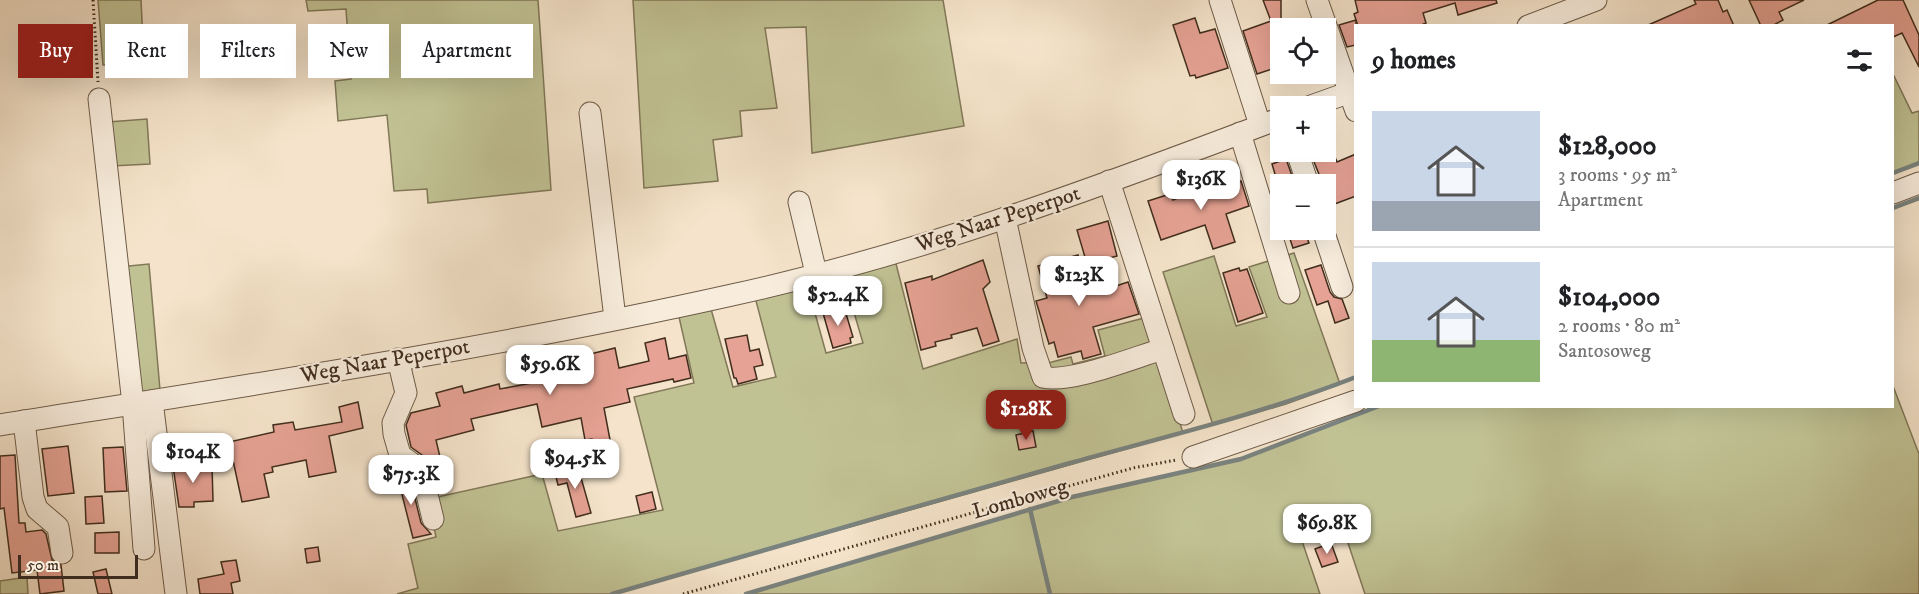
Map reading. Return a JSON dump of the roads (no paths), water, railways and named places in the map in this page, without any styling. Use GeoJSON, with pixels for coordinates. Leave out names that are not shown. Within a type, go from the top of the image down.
{"type":"FeatureCollection","features":[{"type":"Feature","properties":{"kind":"street"},"geometry":{"type":"LineString","coordinates":[[1220,0],[1260,125]]}},
{"type":"Feature","properties":{"kind":"street"},"geometry":{"type":"LineString","coordinates":[[1305,0],[1311,18]]}},
{"type":"Feature","properties":{"kind":"street"},"geometry":{"type":"LineString","coordinates":[[1317,0],[1350,97]]}},
{"type":"Feature","properties":{"kind":"street"},"geometry":{"type":"LineString","coordinates":[[1533,24],[1596,0]]}},
{"type":"Feature","properties":{"kind":"street"},"geometry":{"type":"LineString","coordinates":[[1336,75],[1350,97]]}},
{"type":"Feature","properties":{"kind":"street"},"geometry":{"type":"LineString","coordinates":[[99,99],[142,402],[176,594]]}},
{"type":"Feature","properties":{"kind":"street"},"geometry":{"type":"LineString","coordinates":[[590,113],[615,318]]}},
{"type":"Feature","properties":{"kind":"street","name":"Weg Naar Peperpot"},"geometry":{"type":"LineString","coordinates":[[0,425],[398,359],[734,295],[1005,218],[1270,122]]}},
{"type":"Feature","properties":{"kind":"street"},"geometry":{"type":"LineString","coordinates":[[1240,133],[1289,293]]}},
{"type":"Feature","properties":{"kind":"street"},"geometry":{"type":"LineString","coordinates":[[1109,181],[1184,414]]}},
{"type":"Feature","properties":{"kind":"street"},"geometry":{"type":"LineString","coordinates":[[1894,193],[1919,183]]}},
{"type":"Feature","properties":{"kind":"street"},"geometry":{"type":"LineString","coordinates":[[799,202],[816,273]]}},
{"type":"Feature","properties":{"kind":"street"},"geometry":{"type":"LineString","coordinates":[[1005,218],[1033,348],[1043,377],[1053,380],[1072,376],[1163,349]]}},
{"type":"Feature","properties":{"kind":"street"},"geometry":{"type":"LineString","coordinates":[[1326,240],[1342,287]]}},
{"type":"Feature","properties":{"kind":"street"},"geometry":{"type":"LineString","coordinates":[[398,359],[406,393],[393,423],[394,434],[400,455],[421,470],[433,519]]}},
{"type":"Feature","properties":{"kind":"street"},"geometry":{"type":"LineString","coordinates":[[142,402],[144,549]]}},
{"type":"Feature","properties":{"kind":"street"},"geometry":{"type":"LineString","coordinates":[[1193,457],[1354,402]]}},
{"type":"Feature","properties":{"kind":"street"},"geometry":{"type":"LineString","coordinates":[[24,421],[33,496],[38,509],[58,527],[63,553]]}},
{"type":"Feature","properties":{"kind":"waterway"},"geometry":{"type":"LineString","coordinates":[[1894,173],[1919,163]]}},
{"type":"Feature","properties":{"kind":"waterway"},"geometry":{"type":"LineString","coordinates":[[1894,208],[1919,198]]}},
{"type":"Feature","properties":{"kind":"waterway"},"geometry":{"type":"LineString","coordinates":[[612,594],[1214,424],[1354,378]]}},
{"type":"Feature","properties":{"kind":"waterway"},"geometry":{"type":"LineString","coordinates":[[746,594],[1072,497],[1241,459],[1374,408]]}},
{"type":"Feature","properties":{"kind":"waterway"},"geometry":{"type":"LineString","coordinates":[[1030,509],[1050,594]]}}]}
